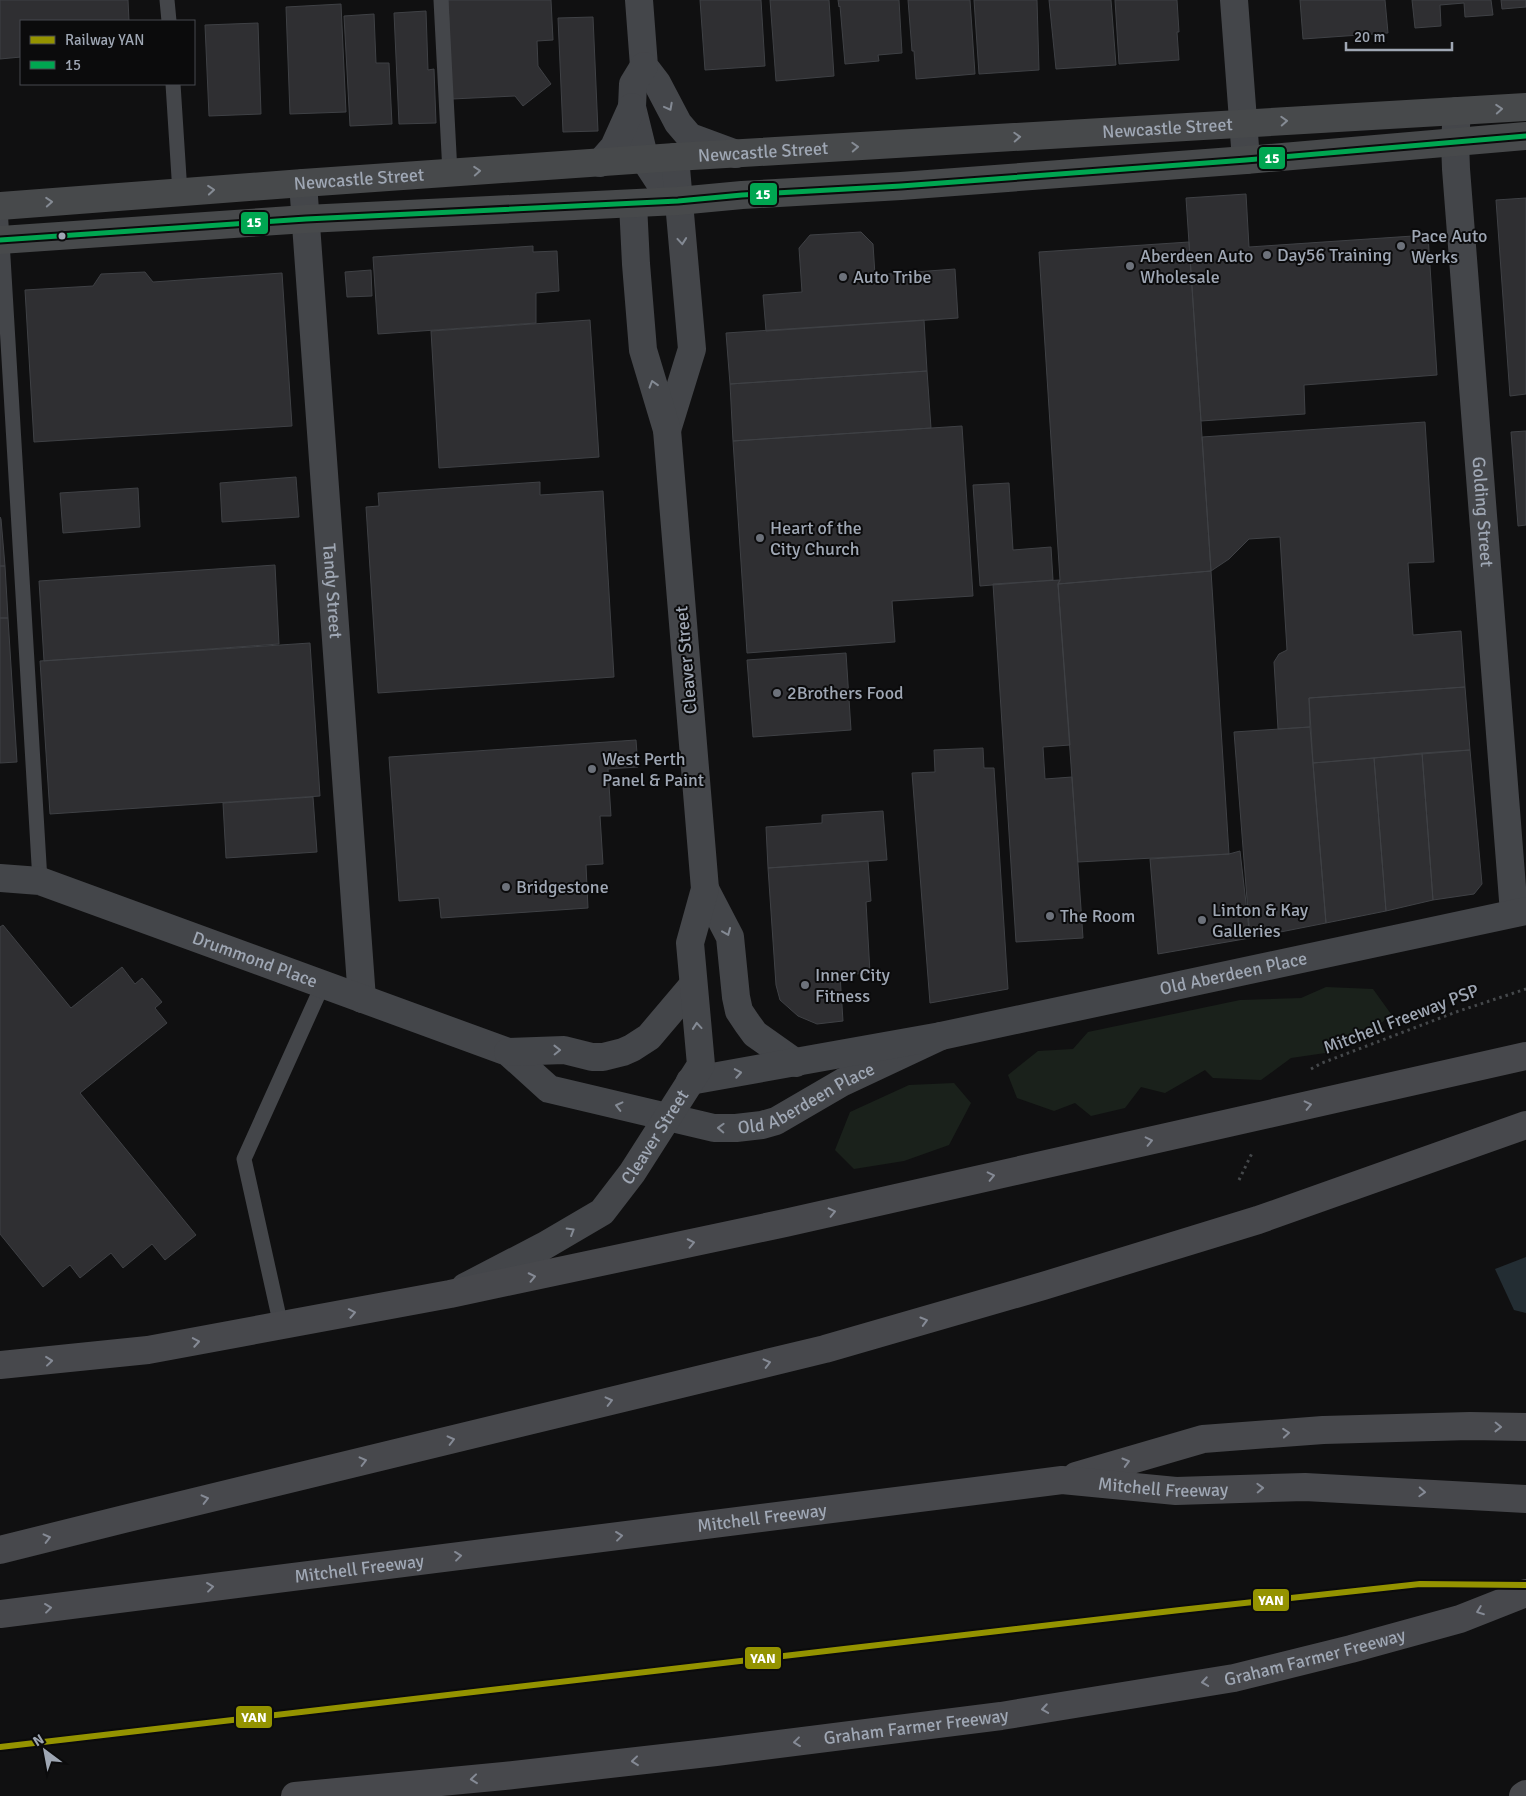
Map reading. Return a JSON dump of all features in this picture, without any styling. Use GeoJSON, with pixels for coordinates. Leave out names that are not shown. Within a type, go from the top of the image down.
{"type":"FeatureCollection","features":[{"type":"Feature","properties":{"kind":"highway"},"geometry":{"type":"LineString","coordinates":[[0,1365],[148,1350],[450,1294],[785,1223],[1526,1056]]}},
{"type":"Feature","properties":{"kind":"highway"},"geometry":{"type":"LineString","coordinates":[[0,1550],[124,1518],[825,1349],[1043,1286],[1249,1222],[1526,1125]]}},
{"type":"Feature","properties":{"kind":"highway"},"geometry":{"type":"LineString","coordinates":[[1062,1480],[1203,1440],[1323,1430],[1470,1426],[1526,1427]]}},
{"type":"Feature","properties":{"kind":"highway","name":"Mitchell Freeway"},"geometry":{"type":"LineString","coordinates":[[0,1614],[1062,1480],[1176,1491],[1305,1487],[1526,1499]]}},
{"type":"Feature","properties":{"kind":"highway","name":"Graham Farmer Freeway"},"geometry":{"type":"LineString","coordinates":[[295,1796],[495,1777],[716,1752],[1001,1716],[1234,1678],[1351,1649],[1460,1618],[1526,1593]]}},
{"type":"Feature","properties":{"kind":"main road","name":"Newcastle Street"},"geometry":{"type":"LineString","coordinates":[[0,206],[675,157],[1526,107]]}},
{"type":"Feature","properties":{"kind":"main road","name":"Newcastle Street"},"geometry":{"type":"LineString","coordinates":[[1,240],[306,219],[633,204],[742,195],[901,186],[1246,160],[1526,136]]}},
{"type":"Feature","properties":{"kind":"street"},"geometry":{"type":"LineString","coordinates":[[639,0],[644,66],[657,83],[678,123],[690,137],[736,154]]}},
{"type":"Feature","properties":{"kind":"street"},"geometry":{"type":"LineString","coordinates":[[1234,0],[1246,160]]}},
{"type":"Feature","properties":{"kind":"street"},"geometry":{"type":"LineString","coordinates":[[644,66],[633,84],[632,107],[645,160],[664,188],[678,201]]}},
{"type":"Feature","properties":{"kind":"street"},"geometry":{"type":"LineString","coordinates":[[600,163],[614,147],[632,107]]}},
{"type":"Feature","properties":{"kind":"street","name":"Golding Street"},"geometry":{"type":"LineString","coordinates":[[1457,111],[1454,141],[1520,912]]}},
{"type":"Feature","properties":{"kind":"street","name":"Cleaver Street"},"geometry":{"type":"LineString","coordinates":[[667,430],[692,349],[675,157]]}},
{"type":"Feature","properties":{"kind":"street","name":"Tandy Street"},"geometry":{"type":"LineString","coordinates":[[303,183],[362,999]]}},
{"type":"Feature","properties":{"kind":"street","name":"Cleaver Street"},"geometry":{"type":"LineString","coordinates":[[450,1294],[544,1246],[602,1212],[632,1173],[701,1065],[690,943],[705,889],[667,430],[643,350],[633,204]]}},
{"type":"Feature","properties":{"kind":"street","name":"Drummond Place"},"geometry":{"type":"LineString","coordinates":[[0,878],[40,881],[508,1052],[564,1050],[592,1057],[603,1057],[623,1052],[649,1037],[693,985]]}},
{"type":"Feature","properties":{"kind":"street","name":"Cleaver Street"},"geometry":{"type":"LineString","coordinates":[[705,889],[730,937],[736,997],[746,1023],[756,1034],[796,1063]]}},
{"type":"Feature","properties":{"kind":"street","name":"Old Aberdeen Place"},"geometry":{"type":"LineString","coordinates":[[690,1081],[941,1036],[1520,912]]}},
{"type":"Feature","properties":{"kind":"street","name":"Old Aberdeen Place"},"geometry":{"type":"LineString","coordinates":[[667,1117],[714,1128],[762,1125],[789,1114],[823,1092],[941,1036]]}},
{"type":"Feature","properties":{"kind":"street","name":"Drummond Place"},"geometry":{"type":"LineString","coordinates":[[508,1052],[549,1089],[667,1117]]}},
{"type":"Feature","properties":{"kind":"lane"},"geometry":{"type":"LineString","coordinates":[[168,0],[169,20]]}},
{"type":"Feature","properties":{"kind":"lane"},"geometry":{"type":"LineString","coordinates":[[440,0],[450,173]]}},
{"type":"Feature","properties":{"kind":"lane"},"geometry":{"type":"LineString","coordinates":[[173,85],[180,193]]}},
{"type":"Feature","properties":{"kind":"lane"},"geometry":{"type":"LineString","coordinates":[[0,206],[40,881]]}},
{"type":"Feature","properties":{"kind":"lane"},"geometry":{"type":"LineString","coordinates":[[281,1326],[244,1160],[323,984]]}},
{"type":"Feature","properties":{"kind":"path","name":"Mitchell Freeway PSP"},"geometry":{"type":"LineString","coordinates":[[1306,1073],[1322,1063],[1456,1012],[1526,989]]}},
{"type":"Feature","properties":{"kind":"path"},"geometry":{"type":"LineString","coordinates":[[1239,1180],[1256,1143]]}},
{"type":"Feature","properties":{"kind":"shaded area"},"geometry":{"type":"Polygon","coordinates":[[[1326,987],[1373,989],[1391,1014],[1375,1029],[1339,1051],[1291,1058],[1261,1080],[1213,1078],[1205,1070],[1165,1093],[1141,1087],[1125,1108],[1091,1116],[1075,1103],[1054,1111],[1017,1098],[1008,1075],[1038,1051],[1073,1049],[1088,1032],[1240,1000],[1301,998],[1326,987]]]}},
{"type":"Feature","properties":{"kind":"shaded area"},"geometry":{"type":"Polygon","coordinates":[[[954,1083],[971,1103],[949,1145],[904,1161],[854,1169],[835,1150],[850,1112],[909,1085],[954,1083]]]}},
{"type":"Feature","properties":{"kind":"shaded area"},"geometry":{"type":"Polygon","coordinates":[[[1526,1257],[1526,1313],[1514,1310],[1495,1269],[1526,1257]]]}},
{"type":"Feature","properties":{"kind":"building"},"geometry":{"type":"Polygon","coordinates":[[[0,0],[128,0],[129,20],[20,20],[20,57],[0,59],[0,0]]]}},
{"type":"Feature","properties":{"kind":"building"},"geometry":{"type":"Polygon","coordinates":[[[448,0],[551,0],[553,40],[537,41],[538,66],[551,84],[523,106],[515,96],[452,99],[448,0]]]}},
{"type":"Feature","properties":{"kind":"building"},"geometry":{"type":"Polygon","coordinates":[[[700,0],[761,0],[765,66],[705,70],[700,0]]]}},
{"type":"Feature","properties":{"kind":"building"},"geometry":{"type":"Polygon","coordinates":[[[770,0],[829,0],[834,76],[776,81],[770,0]]]}},
{"type":"Feature","properties":{"kind":"building"},"geometry":{"type":"Polygon","coordinates":[[[838,0],[899,0],[902,53],[878,55],[879,61],[845,64],[838,0]]]}},
{"type":"Feature","properties":{"kind":"building"},"geometry":{"type":"Polygon","coordinates":[[[908,0],[970,0],[975,74],[916,79],[908,0]]]}},
{"type":"Feature","properties":{"kind":"building"},"geometry":{"type":"Polygon","coordinates":[[[974,0],[1037,0],[1039,70],[979,74],[974,0]]]}},
{"type":"Feature","properties":{"kind":"building"},"geometry":{"type":"Polygon","coordinates":[[[1049,0],[1111,0],[1116,65],[1056,69],[1049,0]]]}},
{"type":"Feature","properties":{"kind":"building"},"geometry":{"type":"Polygon","coordinates":[[[1115,0],[1177,0],[1179,60],[1119,64],[1115,0]]]}},
{"type":"Feature","properties":{"kind":"building"},"geometry":{"type":"Polygon","coordinates":[[[1300,0],[1385,0],[1388,33],[1303,39],[1300,0]]]}},
{"type":"Feature","properties":{"kind":"building"},"geometry":{"type":"Polygon","coordinates":[[[1412,0],[1491,0],[1493,15],[1465,17],[1464,3],[1440,5],[1441,26],[1415,28],[1412,0]]]}},
{"type":"Feature","properties":{"kind":"building"},"geometry":{"type":"Polygon","coordinates":[[[1501,0],[1526,0],[1526,7],[1502,9],[1501,0]]]}},
{"type":"Feature","properties":{"kind":"building"},"geometry":{"type":"Polygon","coordinates":[[[341,4],[346,112],[290,114],[286,7],[341,4]]]}},
{"type":"Feature","properties":{"kind":"building"},"geometry":{"type":"Polygon","coordinates":[[[426,11],[428,70],[434,69],[436,123],[399,124],[394,13],[426,11]]]}},
{"type":"Feature","properties":{"kind":"building"},"geometry":{"type":"Polygon","coordinates":[[[374,14],[376,63],[389,63],[392,124],[350,126],[344,16],[374,14]]]}},
{"type":"Feature","properties":{"kind":"building"},"geometry":{"type":"Polygon","coordinates":[[[593,17],[598,131],[563,132],[558,18],[593,17]]]}},
{"type":"Feature","properties":{"kind":"building"},"geometry":{"type":"Polygon","coordinates":[[[258,23],[261,114],[209,116],[205,25],[258,23]]]}},
{"type":"Feature","properties":{"kind":"building"},"geometry":{"type":"Polygon","coordinates":[[[1246,194],[1249,247],[1428,235],[1437,375],[1304,385],[1305,414],[1201,421],[1186,198],[1246,194]]]}},
{"type":"Feature","properties":{"kind":"building"},"geometry":{"type":"Polygon","coordinates":[[[1526,198],[1526,394],[1510,396],[1496,200],[1526,198]]]}},
{"type":"Feature","properties":{"kind":"building"},"geometry":{"type":"Polygon","coordinates":[[[861,232],[873,244],[875,275],[955,269],[958,318],[766,331],[763,295],[802,292],[799,248],[810,235],[861,232]]]}},
{"type":"Feature","properties":{"kind":"building"},"geometry":{"type":"Polygon","coordinates":[[[1189,242],[1211,571],[1058,584],[1060,580],[1039,252],[1189,242]]]}},
{"type":"Feature","properties":{"kind":"building"},"geometry":{"type":"Polygon","coordinates":[[[533,246],[533,252],[557,251],[559,291],[536,293],[536,323],[378,334],[373,257],[533,246]]]}},
{"type":"Feature","properties":{"kind":"building"},"geometry":{"type":"Polygon","coordinates":[[[371,270],[372,296],[347,297],[345,272],[371,270]]]}},
{"type":"Feature","properties":{"kind":"building"},"geometry":{"type":"Polygon","coordinates":[[[145,272],[153,282],[282,273],[292,426],[34,442],[25,290],[93,286],[101,274],[145,272]]]}},
{"type":"Feature","properties":{"kind":"building"},"geometry":{"type":"Polygon","coordinates":[[[590,320],[599,457],[439,468],[431,331],[590,320]]]}},
{"type":"Feature","properties":{"kind":"building"},"geometry":{"type":"Polygon","coordinates":[[[924,320],[927,371],[730,384],[726,333],[924,320]]]}},
{"type":"Feature","properties":{"kind":"building"},"geometry":{"type":"Polygon","coordinates":[[[927,371],[931,428],[733,441],[730,384],[927,371]]]}},
{"type":"Feature","properties":{"kind":"building"},"geometry":{"type":"Polygon","coordinates":[[[1425,422],[1434,562],[1408,563],[1413,635],[1461,631],[1465,687],[1309,698],[1310,727],[1278,729],[1274,662],[1279,654],[1287,650],[1280,537],[1249,539],[1229,559],[1211,571],[1202,437],[1425,422]]]}},
{"type":"Feature","properties":{"kind":"building"},"geometry":{"type":"Polygon","coordinates":[[[962,426],[973,596],[892,601],[895,642],[747,653],[733,441],[962,426]]]}},
{"type":"Feature","properties":{"kind":"building"},"geometry":{"type":"Polygon","coordinates":[[[1526,431],[1526,525],[1518,526],[1511,432],[1526,431]]]}},
{"type":"Feature","properties":{"kind":"building"},"geometry":{"type":"Polygon","coordinates":[[[296,477],[299,517],[222,522],[220,483],[296,477]]]}},
{"type":"Feature","properties":{"kind":"building"},"geometry":{"type":"Polygon","coordinates":[[[540,482],[540,495],[603,491],[614,677],[378,693],[366,507],[379,506],[378,493],[540,482]]]}},
{"type":"Feature","properties":{"kind":"building"},"geometry":{"type":"Polygon","coordinates":[[[1009,483],[1013,550],[1051,547],[1053,580],[980,586],[973,485],[1009,483]]]}},
{"type":"Feature","properties":{"kind":"building"},"geometry":{"type":"Polygon","coordinates":[[[138,488],[140,527],[63,533],[60,493],[138,488]]]}},
{"type":"Feature","properties":{"kind":"building"},"geometry":{"type":"Polygon","coordinates":[[[0,517],[1,519],[5,566],[0,566],[0,517]]]}},
{"type":"Feature","properties":{"kind":"building"},"geometry":{"type":"Polygon","coordinates":[[[275,565],[279,644],[44,661],[39,581],[275,565]]]}},
{"type":"Feature","properties":{"kind":"building"},"geometry":{"type":"Polygon","coordinates":[[[0,566],[5,566],[8,618],[0,618],[0,566]]]}},
{"type":"Feature","properties":{"kind":"building"},"geometry":{"type":"Polygon","coordinates":[[[1211,571],[1229,854],[1078,862],[1058,584],[1211,571]]]}},
{"type":"Feature","properties":{"kind":"building"},"geometry":{"type":"Polygon","coordinates":[[[1060,580],[1058,584],[1070,745],[1043,747],[1045,779],[1072,777],[1083,938],[1016,942],[993,584],[1060,580]]]}},
{"type":"Feature","properties":{"kind":"building"},"geometry":{"type":"Polygon","coordinates":[[[0,618],[8,618],[17,762],[0,763],[0,618]]]}},
{"type":"Feature","properties":{"kind":"building"},"geometry":{"type":"Polygon","coordinates":[[[310,643],[320,796],[50,814],[40,661],[310,643]]]}},
{"type":"Feature","properties":{"kind":"building"},"geometry":{"type":"Polygon","coordinates":[[[846,653],[851,730],[753,737],[747,660],[846,653]]]}},
{"type":"Feature","properties":{"kind":"building"},"geometry":{"type":"Polygon","coordinates":[[[1465,687],[1470,750],[1313,763],[1309,698],[1465,687]]]}},
{"type":"Feature","properties":{"kind":"building"},"geometry":{"type":"Polygon","coordinates":[[[1310,727],[1326,923],[1250,938],[1234,732],[1310,727]]]}},
{"type":"Feature","properties":{"kind":"building"},"geometry":{"type":"Polygon","coordinates":[[[636,740],[638,767],[608,769],[611,816],[600,816],[603,864],[586,865],[588,908],[441,918],[439,898],[399,901],[389,757],[636,740]]]}},
{"type":"Feature","properties":{"kind":"building"},"geometry":{"type":"Polygon","coordinates":[[[983,748],[984,768],[994,768],[1008,989],[930,1003],[912,773],[935,772],[934,750],[983,748]]]}},
{"type":"Feature","properties":{"kind":"building"},"geometry":{"type":"Polygon","coordinates":[[[1470,750],[1482,884],[1474,894],[1433,900],[1422,753],[1470,750]]]}},
{"type":"Feature","properties":{"kind":"building"},"geometry":{"type":"Polygon","coordinates":[[[1422,753],[1433,900],[1386,911],[1374,758],[1422,753]]]}},
{"type":"Feature","properties":{"kind":"building"},"geometry":{"type":"Polygon","coordinates":[[[1374,758],[1386,911],[1326,923],[1313,763],[1374,758]]]}},
{"type":"Feature","properties":{"kind":"building"},"geometry":{"type":"Polygon","coordinates":[[[313,797],[317,852],[226,858],[223,803],[313,797]]]}},
{"type":"Feature","properties":{"kind":"building"},"geometry":{"type":"Polygon","coordinates":[[[883,811],[887,860],[768,868],[766,827],[822,823],[822,815],[883,811]]]}},
{"type":"Feature","properties":{"kind":"building"},"geometry":{"type":"Polygon","coordinates":[[[1240,851],[1250,938],[1158,954],[1150,859],[1229,854],[1240,851]]]}},
{"type":"Feature","properties":{"kind":"building"},"geometry":{"type":"Polygon","coordinates":[[[868,861],[871,901],[866,902],[870,973],[840,975],[843,1021],[817,1024],[798,1016],[780,1000],[776,985],[768,868],[868,861]]]}},
{"type":"Feature","properties":{"kind":"building"},"geometry":{"type":"Polygon","coordinates":[[[3,925],[71,1008],[122,967],[135,984],[142,978],[162,1002],[155,1008],[167,1023],[80,1093],[196,1235],[165,1260],[152,1244],[123,1268],[111,1253],[80,1278],[70,1265],[43,1287],[0,1234],[0,927],[3,925]]]}},
{"type":"Feature","properties":{"kind":"rail line","name":"YAN"},"geometry":{"type":"LineString","coordinates":[[0,1747],[1180,1610],[1420,1584],[1526,1585]]}},
{"type":"Feature","properties":{"kind":"transit line","name":"15"},"geometry":{"type":"LineString","coordinates":[[0,240],[306,219],[678,201],[742,195],[901,186],[1246,160],[1526,136]]}},
{"type":"Feature","properties":{"kind":"place","name":"Pace Auto Werks"},"geometry":{"type":"Point","coordinates":[1401,246]}},
{"type":"Feature","properties":{"kind":"place","name":"Day56 Training"},"geometry":{"type":"Point","coordinates":[1267,255]}},
{"type":"Feature","properties":{"kind":"place","name":"Aberdeen Auto Wholesale"},"geometry":{"type":"Point","coordinates":[1130,266]}},
{"type":"Feature","properties":{"kind":"place","name":"Auto Tribe"},"geometry":{"type":"Point","coordinates":[843,277]}},
{"type":"Feature","properties":{"kind":"place","name":"Heart of the City Church"},"geometry":{"type":"Point","coordinates":[760,538]}},
{"type":"Feature","properties":{"kind":"place","name":"2Brothers Food"},"geometry":{"type":"Point","coordinates":[777,693]}},
{"type":"Feature","properties":{"kind":"place","name":"West Perth Panel & Paint"},"geometry":{"type":"Point","coordinates":[592,769]}},
{"type":"Feature","properties":{"kind":"place","name":"Bridgestone"},"geometry":{"type":"Point","coordinates":[506,887]}},
{"type":"Feature","properties":{"kind":"place","name":"The Room"},"geometry":{"type":"Point","coordinates":[1050,916]}},
{"type":"Feature","properties":{"kind":"place","name":"Linton & Kay Galleries"},"geometry":{"type":"Point","coordinates":[1202,920]}},
{"type":"Feature","properties":{"kind":"place","name":"Inner City Fitness"},"geometry":{"type":"Point","coordinates":[805,985]}}]}
